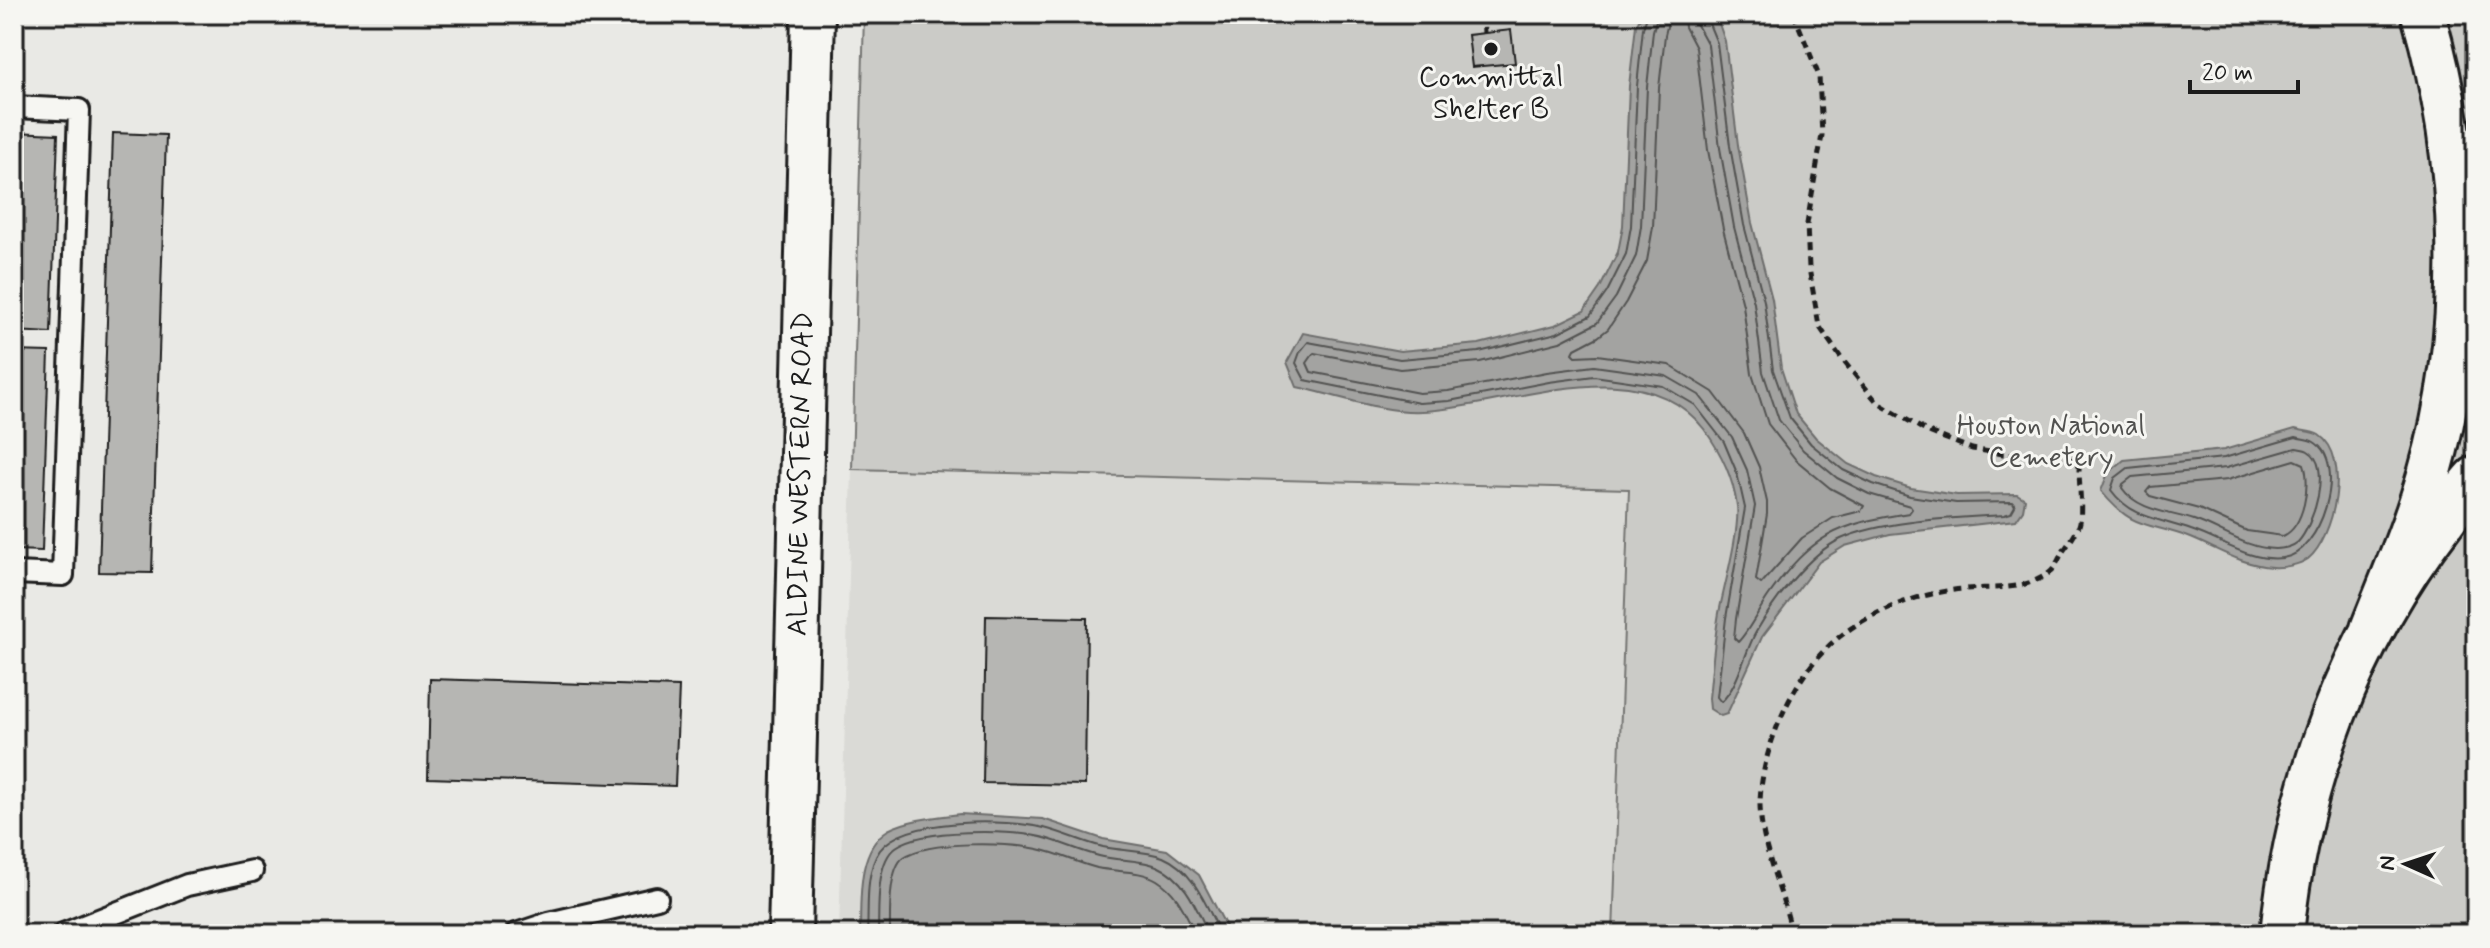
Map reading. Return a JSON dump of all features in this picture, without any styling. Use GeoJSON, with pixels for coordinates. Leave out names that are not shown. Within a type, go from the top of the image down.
{"type":"FeatureCollection","features":[{"type":"Feature","properties":{"kind":"street","name":"ALDINE WESTERN ROAD"},"geometry":{"type":"LineString","coordinates":[[790,934],[813,14]]}},
{"type":"Feature","properties":{"kind":"street"},"geometry":{"type":"LineString","coordinates":[[2282,934],[2287,881],[2306,794],[2334,710],[2372,629],[2413,524],[2429,474],[2453,362],[2457,307],[2457,189],[2440,85],[2423,14]]}},
{"type":"Feature","properties":{"kind":"street"},"geometry":{"type":"LineString","coordinates":[[2372,629],[2418,553],[2476,478]]}},
{"type":"Feature","properties":{"kind":"lane"},"geometry":{"type":"LineString","coordinates":[[14,107],[79,110],[63,575],[14,573]]}},
{"type":"Feature","properties":{"kind":"lane"},"geometry":{"type":"LineString","coordinates":[[63,934],[187,885],[252,871]]}},
{"type":"Feature","properties":{"kind":"lane"},"geometry":{"type":"LineString","coordinates":[[516,934],[549,923],[657,898]]}},
{"type":"Feature","properties":{"kind":"path"},"geometry":{"type":"LineString","coordinates":[[1483,14],[1484,33]]}},
{"type":"Feature","properties":{"kind":"path"},"geometry":{"type":"LineString","coordinates":[[1792,934],[1785,902],[1762,833],[1760,803],[1766,756],[1786,705],[1819,655],[1847,632],[1878,614],[1913,600],[1954,590],[1997,589],[2040,578],[2051,572],[2080,524],[2079,467],[2066,456],[2003,454],[1972,449],[1926,431],[1878,403],[1819,326],[1809,268],[1807,224],[1822,135],[1819,76],[1794,14]]}},
{"type":"Feature","properties":{"kind":"shaded area"},"geometry":{"type":"Polygon","coordinates":[[[852,469],[1629,489],[1613,934],[839,934],[852,469]]]}},
{"type":"Feature","properties":{"kind":"green space","name":"Houston National Cemetery"},"geometry":{"type":"Polygon","coordinates":[[[864,14],[2476,14],[2476,934],[1613,934],[1629,489],[852,469],[864,14]]]}},
{"type":"Feature","properties":{"kind":"water"},"geometry":{"type":"Polygon","coordinates":[[[1642,14],[1710,14],[1718,21],[1725,41],[1738,145],[1752,223],[1772,299],[1781,368],[1796,414],[1816,438],[1848,464],[1876,477],[1911,488],[1957,495],[2017,494],[2025,499],[2023,510],[2016,520],[1890,534],[1845,546],[1819,562],[1762,637],[1727,714],[1721,716],[1710,709],[1709,698],[1717,624],[1734,544],[1737,506],[1729,475],[1716,447],[1704,429],[1677,404],[1645,390],[1609,386],[1571,387],[1456,407],[1407,411],[1297,387],[1287,362],[1303,333],[1400,351],[1479,344],[1555,325],[1584,311],[1618,252],[1623,226],[1629,86],[1636,25],[1642,14]]]}},
{"type":"Feature","properties":{"kind":"water"},"geometry":{"type":"Polygon","coordinates":[[[2295,429],[2319,435],[2329,446],[2337,478],[2332,516],[2325,534],[2308,559],[2296,564],[2261,566],[2191,538],[2142,524],[2123,513],[2101,491],[2108,473],[2124,460],[2224,450],[2295,429]]]}},
{"type":"Feature","properties":{"kind":"water"},"geometry":{"type":"Polygon","coordinates":[[[960,814],[1043,819],[1103,839],[1167,850],[1199,875],[1230,934],[860,934],[862,878],[870,850],[878,839],[888,830],[905,823],[960,814]]]}},
{"type":"Feature","properties":{"kind":"building","name":"Committal Shelter B"},"geometry":{"type":"Polygon","coordinates":[[[1511,30],[1515,63],[1472,67],[1468,35],[1511,30]]]}},
{"type":"Feature","properties":{"kind":"building"},"geometry":{"type":"Polygon","coordinates":[[[14,132],[58,134],[51,333],[14,331],[14,132]]]}},
{"type":"Feature","properties":{"kind":"building"},"geometry":{"type":"Polygon","coordinates":[[[113,133],[166,135],[152,573],[99,572],[113,133]]]}},
{"type":"Feature","properties":{"kind":"building"},"geometry":{"type":"Polygon","coordinates":[[[14,351],[49,352],[42,551],[14,550],[14,351]]]}},
{"type":"Feature","properties":{"kind":"building"},"geometry":{"type":"Polygon","coordinates":[[[986,616],[1087,618],[1085,785],[983,783],[986,616]]]}},
{"type":"Feature","properties":{"kind":"building"},"geometry":{"type":"Polygon","coordinates":[[[430,679],[679,687],[675,786],[428,778],[430,679]]]}},
{"type":"Feature","properties":{"kind":"place","name":"Committal Shelter B"},"geometry":{"type":"Point","coordinates":[1491,49]}}]}
